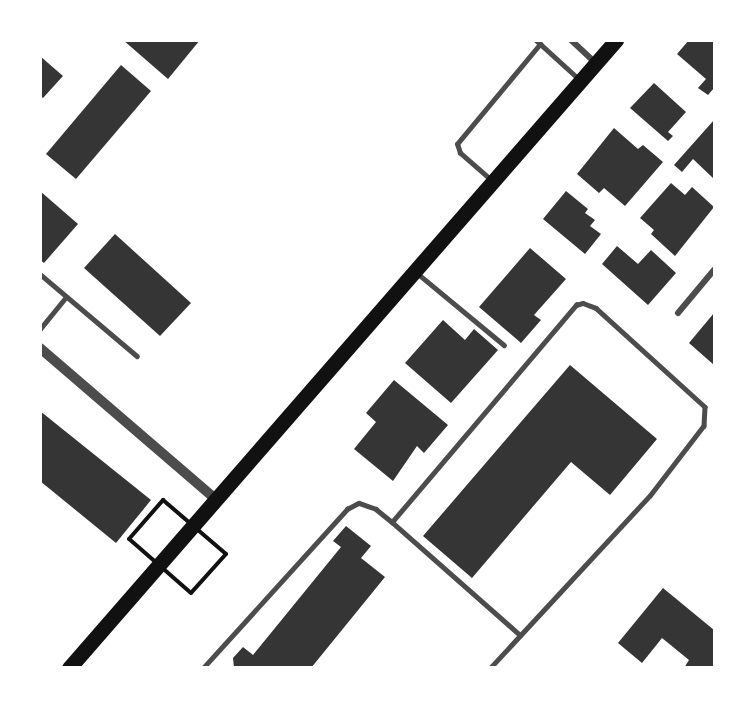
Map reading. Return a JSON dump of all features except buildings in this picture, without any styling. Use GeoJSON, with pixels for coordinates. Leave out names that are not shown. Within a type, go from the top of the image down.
{"type":"FeatureCollection","features":[{"type":"Feature","properties":{"kind":"main road"},"geometry":{"type":"LineString","coordinates":[[69,668],[417,273],[616,40]]}},
{"type":"Feature","properties":{"kind":"street"},"geometry":{"type":"LineString","coordinates":[[571,40],[596,64]]}},
{"type":"Feature","properties":{"kind":"street"},"geometry":{"type":"LineString","coordinates":[[678,313],[714,270]]}},
{"type":"Feature","properties":{"kind":"street"},"geometry":{"type":"LineString","coordinates":[[40,348],[218,500]]}},
{"type":"Feature","properties":{"kind":"lane"},"geometry":{"type":"LineString","coordinates":[[495,183],[472,164],[457,144],[538,42],[582,81]]}},
{"type":"Feature","properties":{"kind":"lane"},"geometry":{"type":"LineString","coordinates":[[417,273],[504,345]]}},
{"type":"Feature","properties":{"kind":"lane"},"geometry":{"type":"LineString","coordinates":[[40,274],[137,356]]}},
{"type":"Feature","properties":{"kind":"lane"},"geometry":{"type":"LineString","coordinates":[[40,329],[66,297]]}},
{"type":"Feature","properties":{"kind":"lane"},"geometry":{"type":"LineString","coordinates":[[392,522],[570,310],[583,303],[596,308],[701,402],[707,420],[650,496],[491,668]]}},
{"type":"Feature","properties":{"kind":"lane"},"geometry":{"type":"LineString","coordinates":[[203,668],[347,508],[359,503],[376,509],[392,522],[520,635]]}},
{"type":"Feature","properties":{"kind":"path"},"geometry":{"type":"LineString","coordinates":[[129,539],[163,500]]}},
{"type":"Feature","properties":{"kind":"path"},"geometry":{"type":"LineString","coordinates":[[191,593],[226,554]]}}]}
